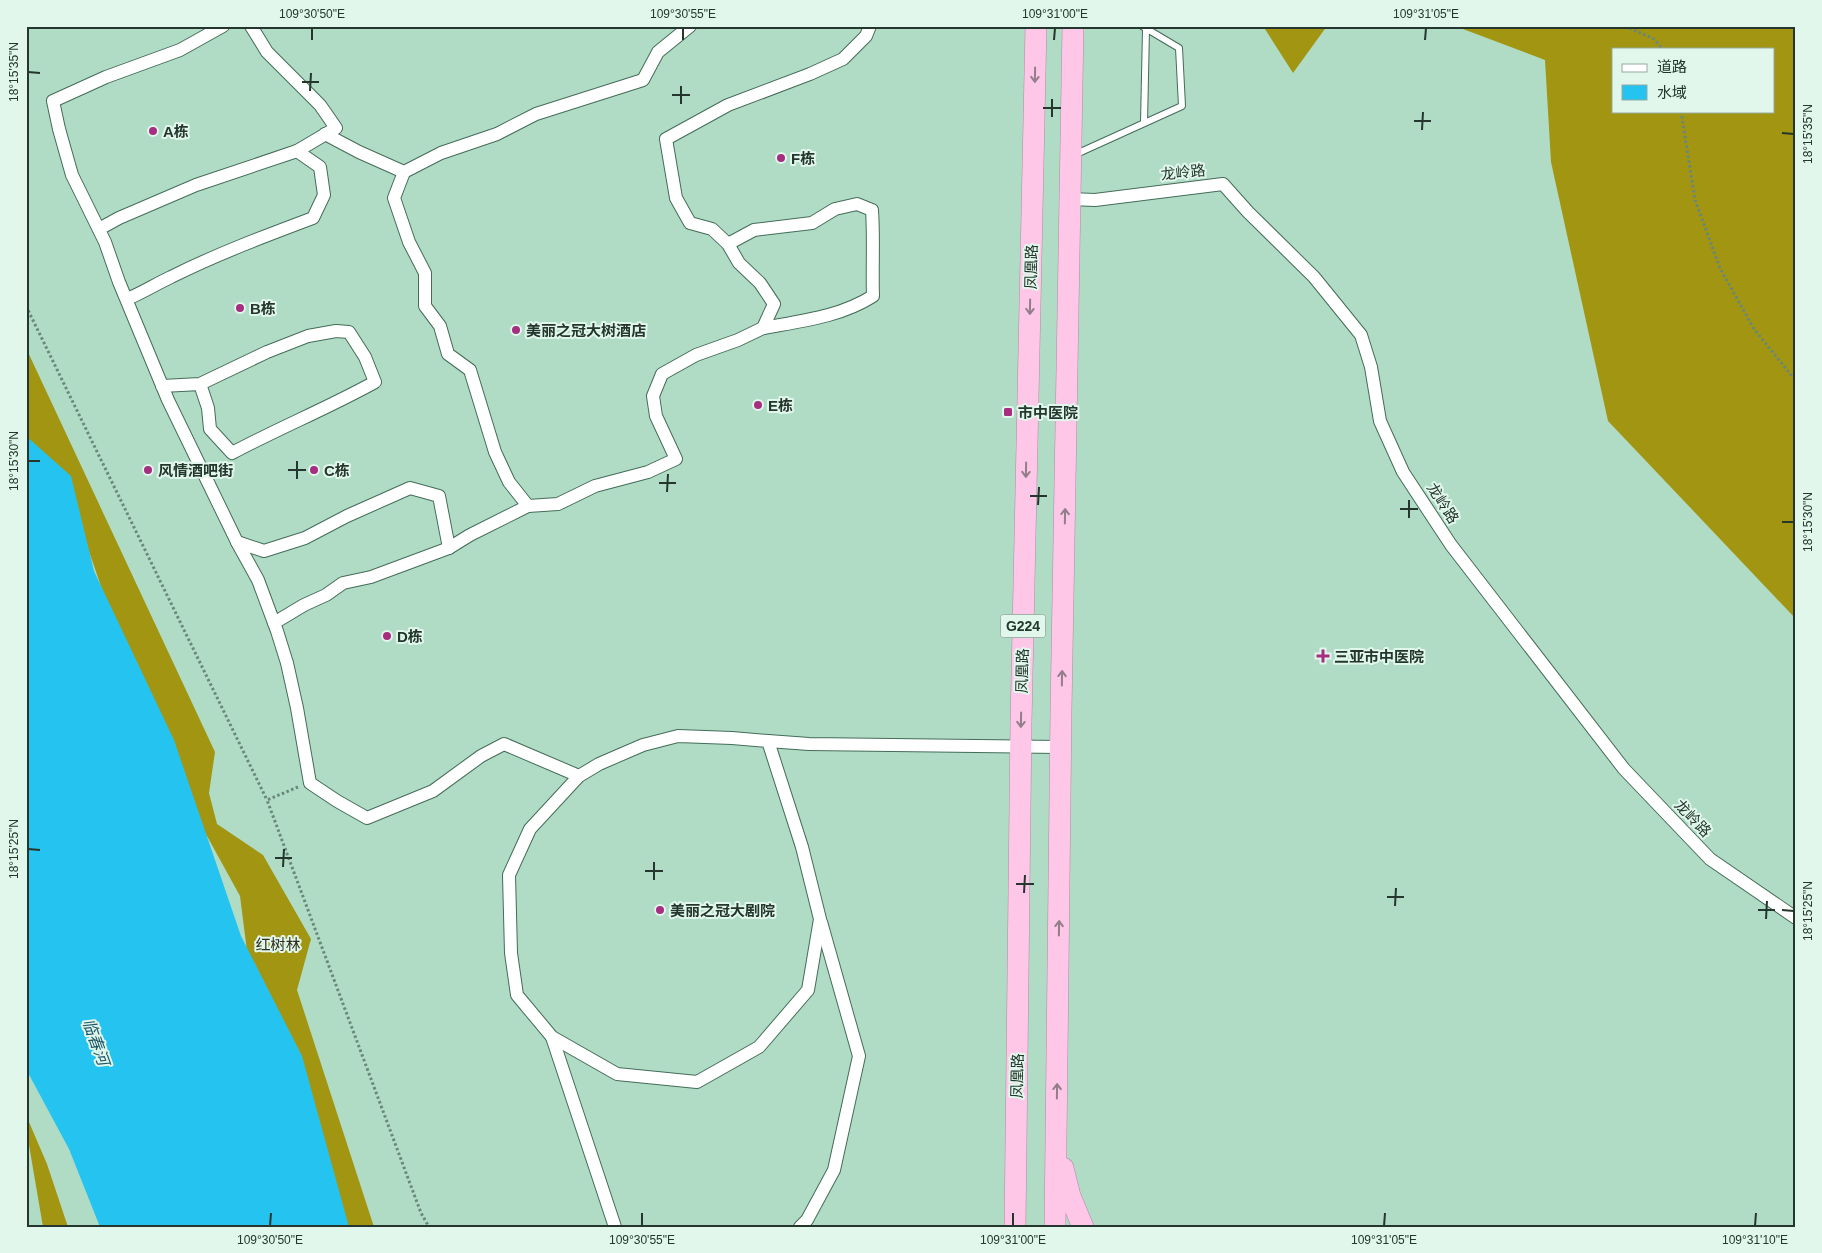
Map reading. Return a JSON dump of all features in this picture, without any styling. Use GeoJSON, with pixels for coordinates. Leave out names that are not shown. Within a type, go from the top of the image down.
{"type":"FeatureCollection","features":[{"type":"Feature","properties":{"kind":"highway","name":"凤凰路"},"geometry":{"type":"LineString","coordinates":[[1015,1227],[1020,747],[1036,26]]}},
{"type":"Feature","properties":{"kind":"highway","name":"G224"},"geometry":{"type":"LineString","coordinates":[[1055,1227],[1073,26]]}},
{"type":"Feature","properties":{"kind":"highway"},"geometry":{"type":"LineString","coordinates":[[1056,1119],[1063,1170],[1070,1196],[1083,1227]]}},
{"type":"Feature","properties":{"kind":"highway"},"geometry":{"type":"LineString","coordinates":[[1004,1227],[1016,1198]]}},
{"type":"Feature","properties":{"kind":"street"},"geometry":{"type":"LineString","coordinates":[[223,26],[180,50],[106,77],[53,101],[72,175],[99,229],[162,386],[193,454],[258,580],[287,663],[310,782],[367,818],[433,791],[481,756],[504,744],[579,776]]}},
{"type":"Feature","properties":{"kind":"street"},"geometry":{"type":"LineString","coordinates":[[99,229],[118,218],[196,185],[297,151],[336,128],[320,105],[267,52],[250,26]]}},
{"type":"Feature","properties":{"kind":"street"},"geometry":{"type":"LineString","coordinates":[[528,506],[509,482],[495,452],[470,370],[448,354],[440,326],[425,306],[425,273],[408,242],[394,198],[404,172],[441,153],[497,134],[536,114],[643,80],[658,52],[690,26]]}},
{"type":"Feature","properties":{"kind":"street"},"geometry":{"type":"LineString","coordinates":[[763,328],[774,304],[760,283],[740,263],[728,244],[712,229],[690,223],[676,198],[666,140],[728,105],[810,74],[843,59],[866,36],[870,26]]}},
{"type":"Feature","properties":{"kind":"street"},"geometry":{"type":"LineString","coordinates":[[325,134],[404,172]]}},
{"type":"Feature","properties":{"kind":"street"},"geometry":{"type":"LineString","coordinates":[[127,299],[186,270],[313,218],[324,195],[320,167],[297,151]]}},
{"type":"Feature","properties":{"kind":"street","name":"龙岭路"},"geometry":{"type":"LineString","coordinates":[[1070,199],[1095,200],[1223,184],[1248,212],[1314,277],[1361,335],[1371,367],[1380,421],[1403,472],[1451,545],[1624,769],[1710,859],[1796,918]]}},
{"type":"Feature","properties":{"kind":"street"},"geometry":{"type":"LineString","coordinates":[[274,623],[304,605],[326,595],[343,582],[371,577],[449,548],[470,535],[528,506],[558,504],[595,486],[648,472],[676,459],[656,416],[653,396],[662,374],[696,355],[738,340],[763,328],[820,318],[860,304],[872,296],[874,236],[872,210],[857,204],[835,209],[812,223],[754,230],[728,244]]}},
{"type":"Feature","properties":{"kind":"street"},"geometry":{"type":"LineString","coordinates":[[162,386],[200,384],[267,352],[308,336],[336,331],[349,332],[365,357],[374,382],[232,453],[210,429],[208,408],[200,384]]}},
{"type":"Feature","properties":{"kind":"street"},"geometry":{"type":"LineString","coordinates":[[237,542],[264,551],[305,538],[347,516],[410,488],[439,496],[449,548]]}},
{"type":"Feature","properties":{"kind":"street"},"geometry":{"type":"LineString","coordinates":[[615,1227],[552,1037],[517,994],[511,953],[509,875],[530,829],[579,776],[599,764],[643,745],[678,736],[809,744],[1061,747]]}},
{"type":"Feature","properties":{"kind":"street"},"geometry":{"type":"LineString","coordinates":[[768,742],[802,847],[858,1056],[834,1170],[807,1220],[800,1227]]}},
{"type":"Feature","properties":{"kind":"street"},"geometry":{"type":"LineString","coordinates":[[552,1037],[617,1074],[697,1082],[759,1047],[808,990],[820,919]]}},
{"type":"Feature","properties":{"kind":"lane"},"geometry":{"type":"LineString","coordinates":[[1071,156],[1182,106],[1180,48],[1144,27]]}},
{"type":"Feature","properties":{"kind":"lane"},"geometry":{"type":"LineString","coordinates":[[1144,27],[1144,124]]}},
{"type":"Feature","properties":{"kind":"path"},"geometry":{"type":"LineString","coordinates":[[1625,26],[1654,40],[1661,48]]}},
{"type":"Feature","properties":{"kind":"path"},"geometry":{"type":"LineString","coordinates":[[1681,112],[1694,200],[1720,268],[1754,329],[1796,381]]}},
{"type":"Feature","properties":{"kind":"path"},"geometry":{"type":"LineString","coordinates":[[26,306],[267,800],[421,1213],[429,1227]]}},
{"type":"Feature","properties":{"kind":"path"},"geometry":{"type":"LineString","coordinates":[[267,800],[310,782]]}},
{"type":"Feature","properties":{"kind":"green space"},"geometry":{"type":"Polygon","coordinates":[[[1263,26],[1327,26],[1293,73],[1263,26]]]}},
{"type":"Feature","properties":{"kind":"green space"},"geometry":{"type":"Polygon","coordinates":[[[1455,26],[1796,26],[1796,619],[1608,421],[1551,162],[1545,60],[1455,26]]]}},
{"type":"Feature","properties":{"kind":"green space","name":"红树林"},"geometry":{"type":"Polygon","coordinates":[[[26,348],[215,752],[209,793],[217,824],[263,855],[311,939],[297,990],[374,1227],[341,1227],[250,975],[240,896],[180,787],[123,650],[66,485],[26,436],[26,348]]]}},
{"type":"Feature","properties":{"kind":"green space"},"geometry":{"type":"Polygon","coordinates":[[[26,1115],[47,1164],[68,1227],[43,1227],[29,1145],[26,1139],[26,1115]]]}},
{"type":"Feature","properties":{"kind":"water","name":"临春河"},"geometry":{"type":"Polygon","coordinates":[[[26,436],[71,476],[94,571],[174,740],[241,936],[302,1056],[349,1227],[100,1227],[69,1149],[26,1069],[26,436]]]}},
{"type":"Feature","properties":{"kind":"place","name":"A栋"},"geometry":{"type":"Point","coordinates":[153,131]}},
{"type":"Feature","properties":{"kind":"place","name":"F栋"},"geometry":{"type":"Point","coordinates":[781,158]}},
{"type":"Feature","properties":{"kind":"place","name":"B栋"},"geometry":{"type":"Point","coordinates":[240,308]}},
{"type":"Feature","properties":{"kind":"place","name":"美丽之冠大树酒店"},"geometry":{"type":"Point","coordinates":[516,330]}},
{"type":"Feature","properties":{"kind":"place","name":"E栋"},"geometry":{"type":"Point","coordinates":[758,405]}},
{"type":"Feature","properties":{"kind":"place","name":"市中医院"},"geometry":{"type":"Point","coordinates":[1008,412]}},
{"type":"Feature","properties":{"kind":"place","name":"风情酒吧街"},"geometry":{"type":"Point","coordinates":[148,470]}},
{"type":"Feature","properties":{"kind":"place","name":"C栋"},"geometry":{"type":"Point","coordinates":[314,470]}},
{"type":"Feature","properties":{"kind":"place","name":"D栋"},"geometry":{"type":"Point","coordinates":[387,636]}},
{"type":"Feature","properties":{"kind":"place","name":"三亚市中医院"},"geometry":{"type":"Point","coordinates":[1323,656]}},
{"type":"Feature","properties":{"kind":"place","name":"美丽之冠大剧院"},"geometry":{"type":"Point","coordinates":[660,910]}}]}
